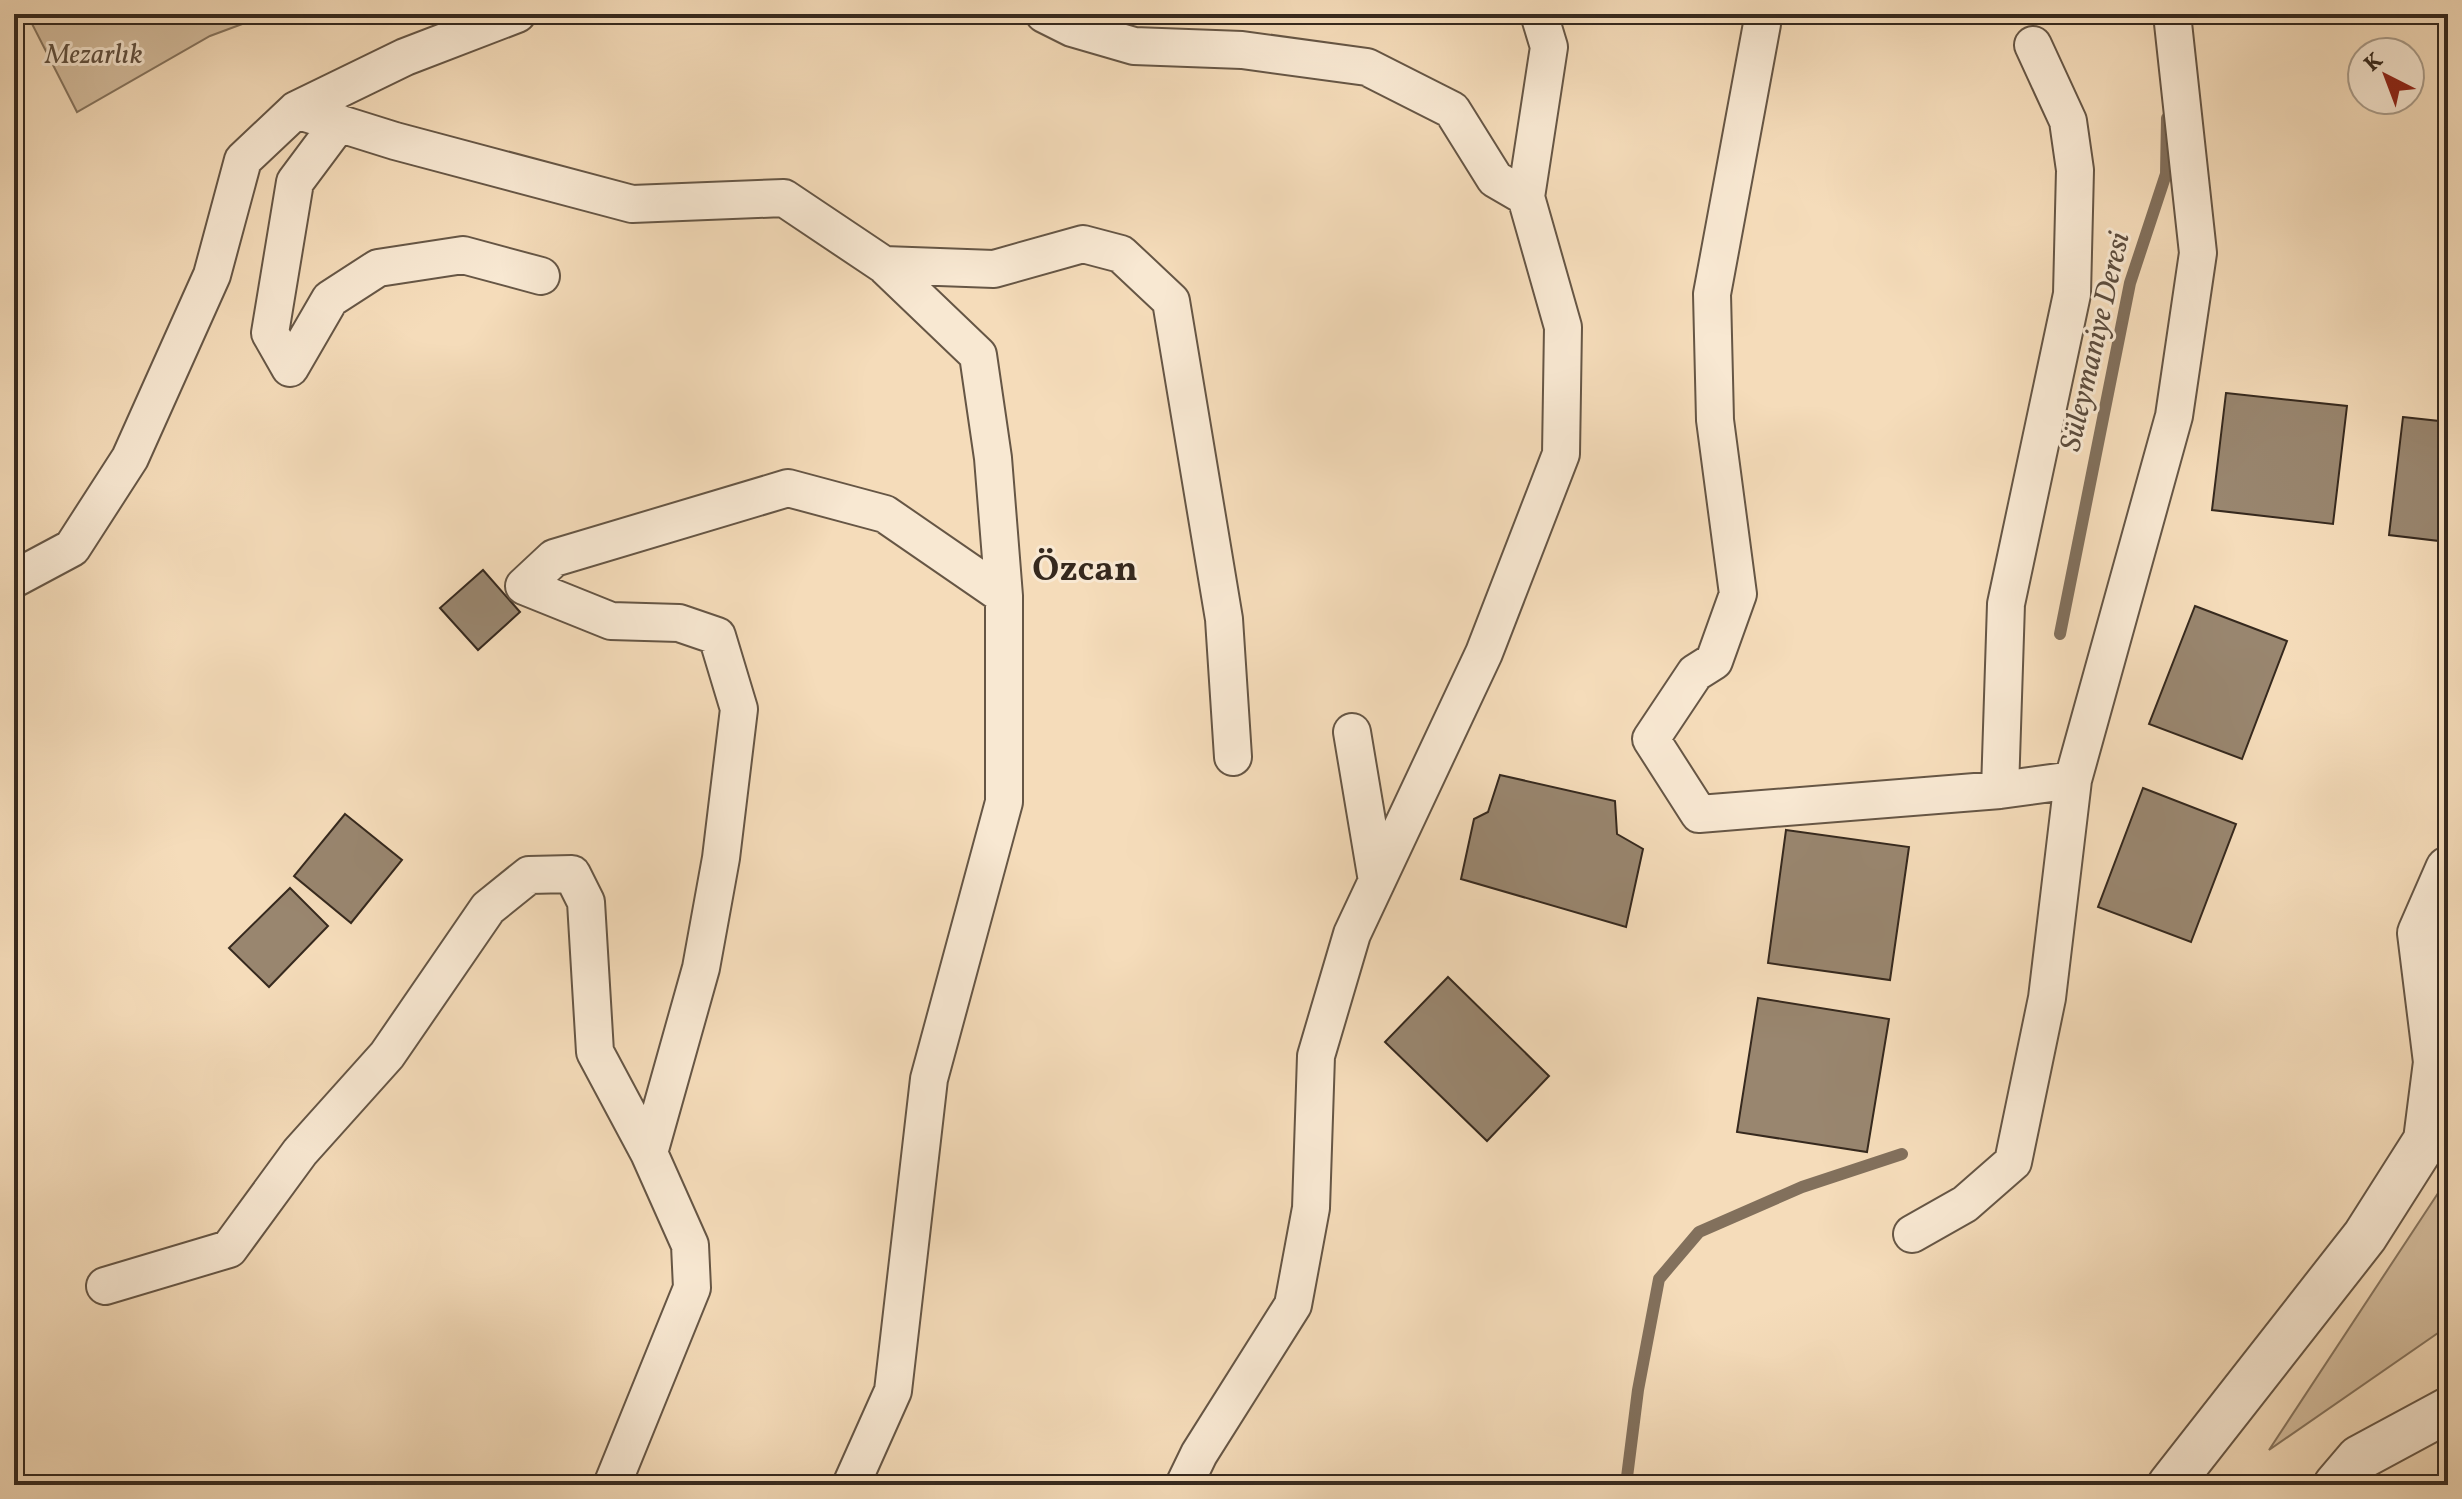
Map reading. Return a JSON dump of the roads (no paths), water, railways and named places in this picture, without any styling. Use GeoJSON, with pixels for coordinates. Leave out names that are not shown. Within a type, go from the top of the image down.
{"type":"FeatureCollection","features":[{"type":"Feature","properties":{"kind":"street"},"geometry":{"type":"LineString","coordinates":[[14,579],[72,548],[130,458],[212,275],[243,160],[296,110],[405,57],[517,14]]}},
{"type":"Feature","properties":{"kind":"street"},"geometry":{"type":"LineString","coordinates":[[1044,14],[1072,28],[1134,46],[1242,50],[1367,67],[1452,110],[1495,179],[1526,197]]}},
{"type":"Feature","properties":{"kind":"street"},"geometry":{"type":"LineString","coordinates":[[1184,1485],[1199,1454],[1293,1305],[1311,1208],[1316,1056],[1352,934],[1484,653],[1561,454],[1563,327],[1526,197],[1549,47],[1539,14]]}},
{"type":"Feature","properties":{"kind":"street"},"geometry":{"type":"LineString","coordinates":[[1912,1234],[1965,1204],[2013,1162],[2047,998],[2073,780],[2174,416],[2198,253],[2172,14]]}},
{"type":"Feature","properties":{"kind":"street"},"geometry":{"type":"LineString","coordinates":[[1762,24],[1712,294],[1715,420],[1738,594],[1714,661],[1695,673],[1651,739],[1699,814],[2000,790],[2073,780]]}},
{"type":"Feature","properties":{"kind":"street"},"geometry":{"type":"LineString","coordinates":[[2000,790],[2006,604],[2072,294],[2075,170],[2068,121],[2033,45]]}},
{"type":"Feature","properties":{"kind":"street"},"geometry":{"type":"LineString","coordinates":[[296,110],[395,141],[632,204],[784,198],[884,265],[978,355],[993,458],[1004,596],[1004,802],[929,1079],[893,1391],[851,1485]]}},
{"type":"Feature","properties":{"kind":"street"},"geometry":{"type":"LineString","coordinates":[[339,123],[295,182],[270,333],[290,368],[330,299],[378,268],[463,255],[541,276]]}},
{"type":"Feature","properties":{"kind":"street"},"geometry":{"type":"LineString","coordinates":[[884,265],[994,269],[1083,244],[1121,254],[1171,301],[1224,619],[1233,757]]}},
{"type":"Feature","properties":{"kind":"street"},"geometry":{"type":"LineString","coordinates":[[649,1153],[701,968],[721,858],[739,709],[717,636],[679,623],[611,621],[524,586],[554,558],[788,488],[885,514],[1004,596]]}},
{"type":"Feature","properties":{"kind":"street"},"geometry":{"type":"LineString","coordinates":[[1352,732],[1377,881]]}},
{"type":"Feature","properties":{"kind":"street"},"geometry":{"type":"LineString","coordinates":[[2170,1485],[2365,1236],[2426,1140],[2436,1062],[2420,933],[2448,869]]}},
{"type":"Feature","properties":{"kind":"street"},"geometry":{"type":"LineString","coordinates":[[105,1286],[229,1249],[300,1152],[387,1055],[488,908],[529,875],[572,874],[586,902],[595,1052],[649,1153],[690,1245],[692,1288],[612,1485]]}},
{"type":"Feature","properties":{"kind":"street"},"geometry":{"type":"LineString","coordinates":[[2336,1485],[2359,1458],[2448,1410]]}},
{"type":"Feature","properties":{"kind":"waterway","name":"Süleymaniye Deresi"},"geometry":{"type":"LineString","coordinates":[[2060,634],[2130,283],[2166,174],[2167,118]]}},
{"type":"Feature","properties":{"kind":"waterway","name":"Süleymaniye Deresi"},"geometry":{"type":"LineString","coordinates":[[1626,1485],[1638,1390],[1659,1279],[1699,1232],[1802,1187],[1902,1154]]}},
{"type":"Feature","properties":{"kind":"district","name":"Özcan"},"geometry":{"type":"Point","coordinates":[1085,571]}},
{"type":"Feature","properties":{"kind":"park label","name":"Mezarlık"},"geometry":{"type":"Point","coordinates":[94,55]}}]}
